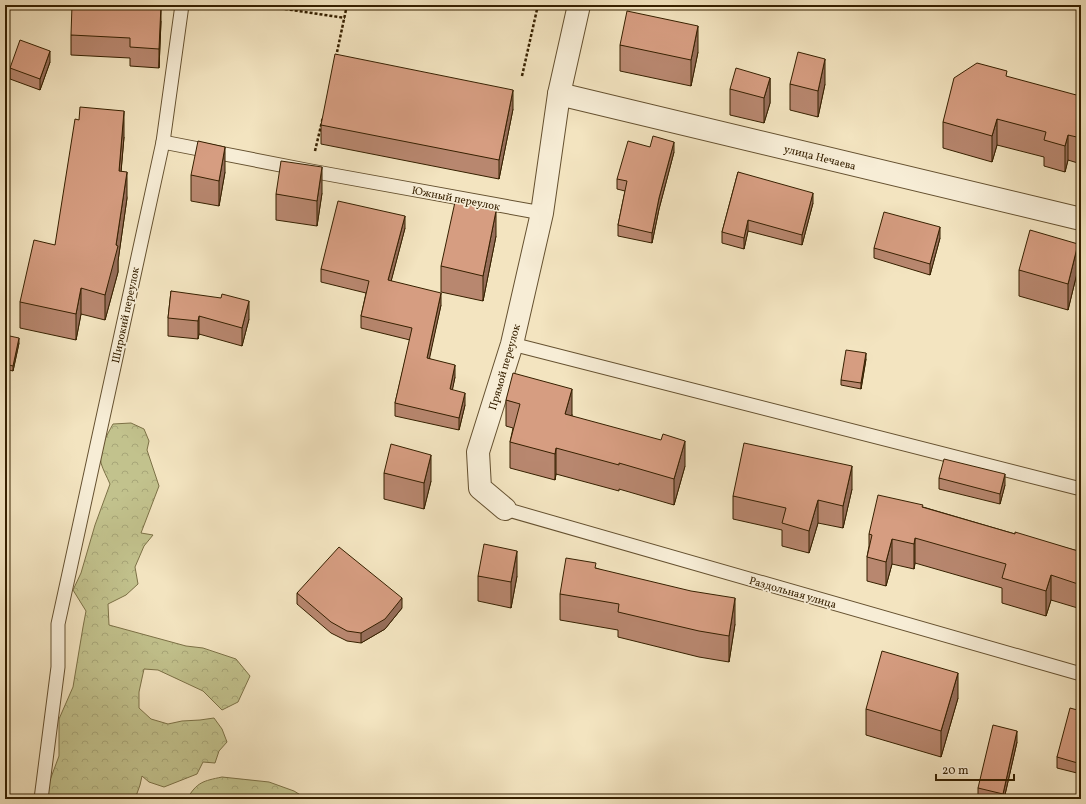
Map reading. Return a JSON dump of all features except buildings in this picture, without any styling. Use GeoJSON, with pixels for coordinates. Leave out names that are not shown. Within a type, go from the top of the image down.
{"type":"FeatureCollection","features":[{"type":"Feature","properties":{"kind":"street"},"geometry":{"type":"LineString","coordinates":[[542,213],[559,94],[579,5]]}},
{"type":"Feature","properties":{"kind":"street","name":"улица Нечаева"},"geometry":{"type":"LineString","coordinates":[[559,94],[1081,219]]}},
{"type":"Feature","properties":{"kind":"street","name":"Прямой переулок"},"geometry":{"type":"LineString","coordinates":[[505,509],[480,488],[478,452],[512,344],[542,213]]}},
{"type":"Feature","properties":{"kind":"lane","name":"Широкий переулок"},"geometry":{"type":"LineString","coordinates":[[41,799],[58,667],[58,624],[163,142],[182,5]]}},
{"type":"Feature","properties":{"kind":"lane","name":"Южный переулок"},"geometry":{"type":"LineString","coordinates":[[163,142],[542,213]]}},
{"type":"Feature","properties":{"kind":"lane"},"geometry":{"type":"LineString","coordinates":[[512,344],[1081,489]]}},
{"type":"Feature","properties":{"kind":"lane","name":"Раздольная улица"},"geometry":{"type":"LineString","coordinates":[[505,509],[1081,674]]}},
{"type":"Feature","properties":{"kind":"path"},"geometry":{"type":"LineString","coordinates":[[272,5],[272,7],[345,18]]}},
{"type":"Feature","properties":{"kind":"path"},"geometry":{"type":"LineString","coordinates":[[336,57],[347,5]]}},
{"type":"Feature","properties":{"kind":"path"},"geometry":{"type":"LineString","coordinates":[[522,76],[538,5]]}},
{"type":"Feature","properties":{"kind":"path"},"geometry":{"type":"LineString","coordinates":[[311,170],[324,112]]}},
{"type":"Feature","properties":{"kind":"green space"},"geometry":{"type":"Polygon","coordinates":[[[131,423],[144,429],[149,441],[147,450],[159,486],[141,533],[153,535],[144,546],[135,567],[138,584],[126,595],[108,604],[109,625],[186,646],[203,648],[236,659],[250,676],[238,702],[222,710],[203,691],[158,670],[144,669],[139,692],[139,708],[151,719],[168,724],[214,718],[222,729],[227,742],[219,751],[215,763],[203,762],[197,774],[164,787],[149,782],[142,776],[135,799],[43,799],[59,756],[59,719],[73,687],[86,611],[73,590],[81,573],[95,525],[110,484],[101,463],[100,458],[102,448],[113,424],[131,423]]]}},
{"type":"Feature","properties":{"kind":"green space"},"geometry":{"type":"Polygon","coordinates":[[[222,777],[269,782],[294,791],[307,799],[187,799],[194,789],[201,783],[222,777]]]}}]}
